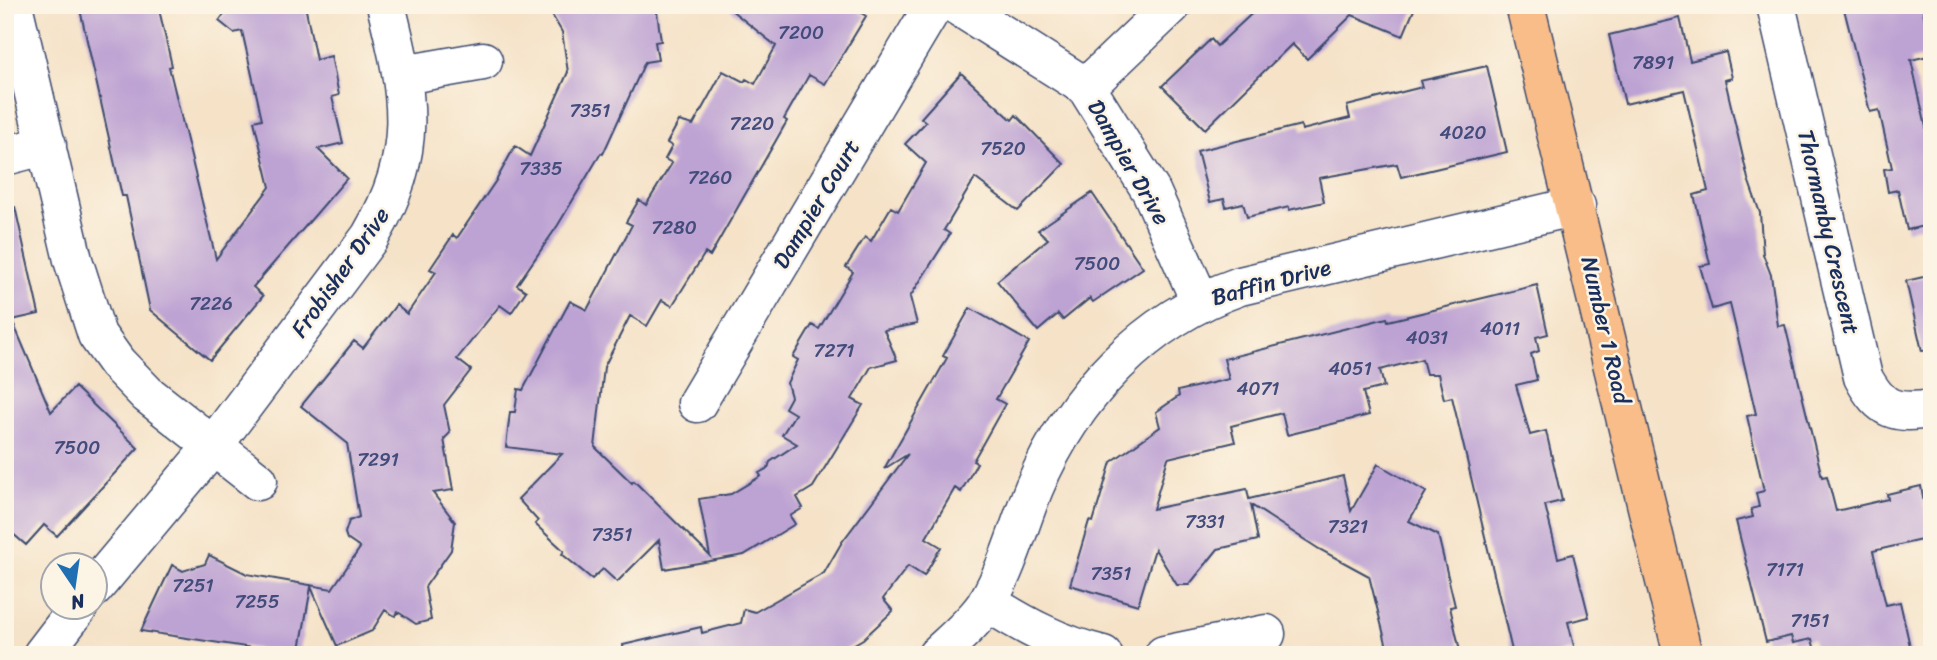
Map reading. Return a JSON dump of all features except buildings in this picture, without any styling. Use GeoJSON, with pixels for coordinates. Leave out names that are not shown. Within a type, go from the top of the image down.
{"type":"FeatureCollection","features":[{"type":"Feature","properties":{"kind":"main road","name":"Number 1 Road"},"geometry":{"type":"LineString","coordinates":[[1525,5],[1683,655]]}},
{"type":"Feature","properties":{"kind":"street"},"geometry":{"type":"LineString","coordinates":[[13,5],[73,260],[97,335],[117,363],[147,394],[258,481]]}},
{"type":"Feature","properties":{"kind":"street","name":"Frobisher Drive"},"geometry":{"type":"LineString","coordinates":[[108,571],[213,446],[370,237],[388,206],[405,149],[403,75],[386,5]]}},
{"type":"Feature","properties":{"kind":"street","name":"Dampier Court"},"geometry":{"type":"LineString","coordinates":[[698,403],[934,5]]}},
{"type":"Feature","properties":{"kind":"street","name":"Dampier Drive"},"geometry":{"type":"LineString","coordinates":[[956,5],[1086,87],[1151,191],[1199,301]]}},
{"type":"Feature","properties":{"kind":"street"},"geometry":{"type":"LineString","coordinates":[[1086,87],[1172,5]]}},
{"type":"Feature","properties":{"kind":"street","name":"Thormanby Crescent"},"geometry":{"type":"LineString","coordinates":[[1776,5],[1863,377],[1883,405],[1898,411],[1932,409]]}},
{"type":"Feature","properties":{"kind":"street"},"geometry":{"type":"LineString","coordinates":[[403,75],[483,61]]}},
{"type":"Feature","properties":{"kind":"street"},"geometry":{"type":"LineString","coordinates":[[5,156],[47,145]]}},
{"type":"Feature","properties":{"kind":"street","name":"Baffin Drive"},"geometry":{"type":"LineString","coordinates":[[937,655],[987,602],[1036,485],[1063,430],[1095,386],[1126,354],[1199,301],[1240,286],[1576,206]]}},
{"type":"Feature","properties":{"kind":"street"},"geometry":{"type":"LineString","coordinates":[[987,602],[1035,632],[1075,648],[1103,655]]}},
{"type":"Feature","properties":{"kind":"street"},"geometry":{"type":"LineString","coordinates":[[42,655],[67,622]]}},
{"type":"Feature","properties":{"kind":"street"},"geometry":{"type":"LineString","coordinates":[[1164,655],[1266,634]]}}]}
